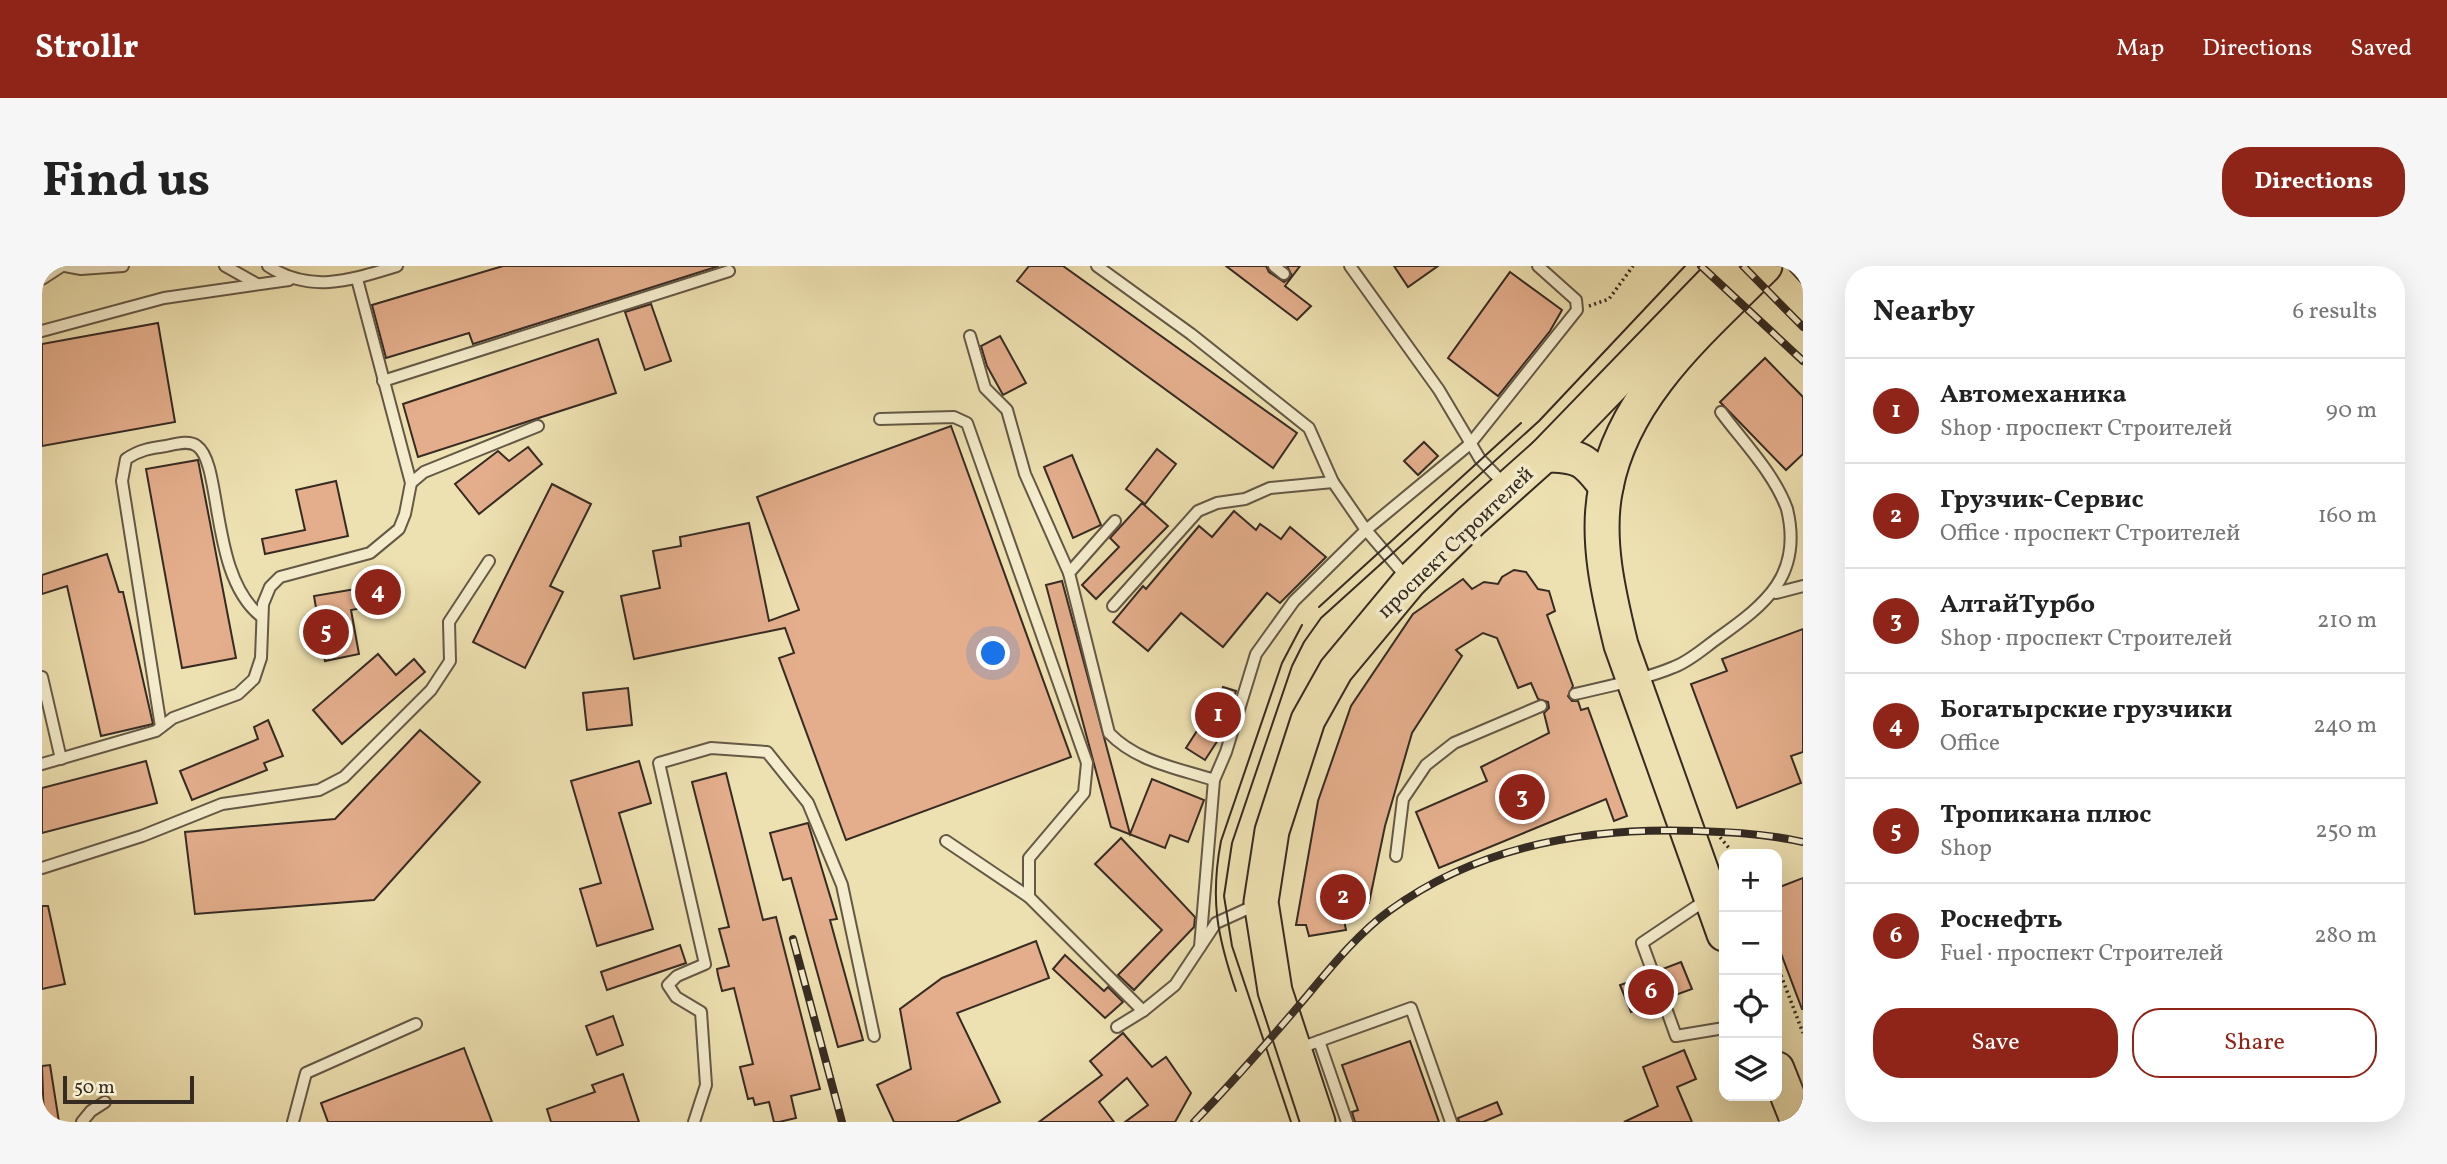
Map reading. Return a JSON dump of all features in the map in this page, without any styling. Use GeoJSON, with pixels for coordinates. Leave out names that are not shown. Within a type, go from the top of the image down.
{"type":"FeatureCollection","features":[{"type":"Feature","properties":{"kind":"main road"},"geometry":{"type":"LineString","coordinates":[[1615,380],[1675,292],[1700,266]]}},
{"type":"Feature","properties":{"kind":"main road"},"geometry":{"type":"LineString","coordinates":[[1615,380],[1693,306],[1728,266]]}},
{"type":"Feature","properties":{"kind":"main road"},"geometry":{"type":"LineString","coordinates":[[1719,921],[1633,681],[1611,604],[1603,524],[1606,487],[1618,450],[1651,387],[1674,357],[1765,266]]}},
{"type":"Feature","properties":{"kind":"main road","name":"проспект Строителей"},"geometry":{"type":"LineString","coordinates":[[1318,1122],[1306,1046],[1269,966],[1261,902],[1272,831],[1308,720],[1336,670],[1409,581],[1545,455],[1615,380]]}},
{"type":"Feature","properties":{"kind":"main road"},"geometry":{"type":"LineString","coordinates":[[1545,455],[1570,455],[1589,464],[1606,487]]}},
{"type":"Feature","properties":{"kind":"main road"},"geometry":{"type":"LineString","coordinates":[[1782,1080],[1799,1119]]}},
{"type":"Feature","properties":{"kind":"lane"},"geometry":{"type":"LineString","coordinates":[[42,279],[63,266],[82,270],[123,266]]}},
{"type":"Feature","properties":{"kind":"lane"},"geometry":{"type":"LineString","coordinates":[[225,266],[257,284]]}},
{"type":"Feature","properties":{"kind":"lane"},"geometry":{"type":"LineString","coordinates":[[268,266],[289,280]]}},
{"type":"Feature","properties":{"kind":"lane"},"geometry":{"type":"LineString","coordinates":[[42,331],[164,298],[289,280],[318,283],[357,279],[397,266]]}},
{"type":"Feature","properties":{"kind":"lane"},"geometry":{"type":"LineString","coordinates":[[1097,266],[1191,334],[1309,428],[1332,482],[1366,530],[1409,581]]}},
{"type":"Feature","properties":{"kind":"lane"},"geometry":{"type":"LineString","coordinates":[[1274,266],[1284,274]]}},
{"type":"Feature","properties":{"kind":"lane"},"geometry":{"type":"LineString","coordinates":[[1350,266],[1439,390],[1480,459],[1508,488]]}},
{"type":"Feature","properties":{"kind":"lane"},"geometry":{"type":"LineString","coordinates":[[1200,947],[1214,780],[1226,752],[1256,654],[1294,601],[1366,530],[1470,444],[1577,310],[1576,300],[1538,266]]}},
{"type":"Feature","properties":{"kind":"lane"},"geometry":{"type":"LineString","coordinates":[[383,381],[729,271]]}},
{"type":"Feature","properties":{"kind":"lane"},"geometry":{"type":"LineString","coordinates":[[42,764],[161,727],[183,714],[238,694],[254,679],[261,658],[262,617],[270,587],[280,577],[369,553],[399,529],[411,483],[357,279]]}},
{"type":"Feature","properties":{"kind":"lane"},"geometry":{"type":"LineString","coordinates":[[970,336],[985,388],[1007,410],[1025,474],[1069,573],[1110,733],[1140,757],[1214,780]]}},
{"type":"Feature","properties":{"kind":"lane"},"geometry":{"type":"LineString","coordinates":[[1576,694],[1633,681],[1681,664],[1776,593],[1789,571],[1793,547],[1787,511],[1775,484],[1721,412]]}},
{"type":"Feature","properties":{"kind":"lane"},"geometry":{"type":"LineString","coordinates":[[880,419],[954,416],[967,423],[1087,763],[1084,793],[1029,858],[1029,897]]}},
{"type":"Feature","properties":{"kind":"lane"},"geometry":{"type":"LineString","coordinates":[[411,483],[424,472],[538,426]]}},
{"type":"Feature","properties":{"kind":"lane"},"geometry":{"type":"LineString","coordinates":[[161,727],[122,481],[126,459],[148,448],[191,442],[200,447],[207,462],[224,554],[251,609],[262,617]]}},
{"type":"Feature","properties":{"kind":"lane"},"geometry":{"type":"LineString","coordinates":[[1113,606],[1198,511],[1217,503],[1245,499],[1270,488],[1332,482]]}},
{"type":"Feature","properties":{"kind":"lane"},"geometry":{"type":"LineString","coordinates":[[1069,573],[1115,520]]}},
{"type":"Feature","properties":{"kind":"lane"},"geometry":{"type":"LineString","coordinates":[[42,868],[142,836],[222,804],[318,790],[344,777],[431,690],[450,661],[449,622],[489,561]]}},
{"type":"Feature","properties":{"kind":"lane"},"geometry":{"type":"LineString","coordinates":[[1776,593],[1803,586]]}},
{"type":"Feature","properties":{"kind":"lane"},"geometry":{"type":"LineString","coordinates":[[42,677],[61,759]]}},
{"type":"Feature","properties":{"kind":"lane"},"geometry":{"type":"LineString","coordinates":[[1396,856],[1403,799],[1426,765],[1454,743],[1541,706]]}},
{"type":"Feature","properties":{"kind":"lane"},"geometry":{"type":"LineString","coordinates":[[694,1122],[706,1085],[701,1012],[676,997],[668,985],[677,976],[705,964],[659,763],[711,748],[767,752],[808,803],[842,886],[874,1036]]}},
{"type":"Feature","properties":{"kind":"lane"},"geometry":{"type":"LineString","coordinates":[[946,841],[1029,897],[1143,1011]]}},
{"type":"Feature","properties":{"kind":"lane"},"geometry":{"type":"LineString","coordinates":[[1653,973],[1642,943],[1710,897]]}},
{"type":"Feature","properties":{"kind":"lane"},"geometry":{"type":"LineString","coordinates":[[1116,1027],[1143,1011],[1175,985],[1216,923],[1261,902]]}},
{"type":"Feature","properties":{"kind":"lane"},"geometry":{"type":"LineString","coordinates":[[1663,1000],[1676,1036],[1719,1029]]}},
{"type":"Feature","properties":{"kind":"lane"},"geometry":{"type":"LineString","coordinates":[[1347,1122],[1306,1046],[1411,1008],[1451,1122]]}},
{"type":"Feature","properties":{"kind":"lane"},"geometry":{"type":"LineString","coordinates":[[293,1122],[306,1073],[416,1024]]}},
{"type":"Feature","properties":{"kind":"lane"},"geometry":{"type":"LineString","coordinates":[[82,1122],[91,1111],[105,1102]]}},
{"type":"Feature","properties":{"kind":"path"},"geometry":{"type":"LineString","coordinates":[[1577,310],[1609,299],[1633,266]]}},
{"type":"Feature","properties":{"kind":"path"},"geometry":{"type":"LineString","coordinates":[[1706,822],[1730,849]]}},
{"type":"Feature","properties":{"kind":"path"},"geometry":{"type":"LineString","coordinates":[[1781,975],[1803,1033]]}},
{"type":"Feature","properties":{"kind":"building"},"geometry":{"type":"Polygon","coordinates":[[[503,266],[719,266],[473,344],[469,333],[386,358],[372,305],[503,266]]]}},
{"type":"Feature","properties":{"kind":"building"},"geometry":{"type":"Polygon","coordinates":[[[1029,266],[1063,266],[1297,433],[1273,468],[1017,281],[1029,266]]]}},
{"type":"Feature","properties":{"kind":"building"},"geometry":{"type":"Polygon","coordinates":[[[1226,266],[1266,266],[1269,272],[1284,282],[1292,276],[1287,266],[1300,266],[1285,286],[1311,306],[1297,320],[1226,266]]]}},
{"type":"Feature","properties":{"kind":"building"},"geometry":{"type":"Polygon","coordinates":[[[1394,266],[1438,266],[1408,287],[1394,266]]]}},
{"type":"Feature","properties":{"kind":"building"},"geometry":{"type":"Polygon","coordinates":[[[1510,272],[1562,310],[1550,331],[1498,396],[1448,358],[1510,272]]]}},
{"type":"Feature","properties":{"kind":"building"},"geometry":{"type":"Polygon","coordinates":[[[651,304],[671,361],[645,370],[625,312],[651,304]]]}},
{"type":"Feature","properties":{"kind":"building"},"geometry":{"type":"Polygon","coordinates":[[[158,323],[175,422],[42,446],[42,344],[158,323]]]}},
{"type":"Feature","properties":{"kind":"building"},"geometry":{"type":"Polygon","coordinates":[[[1000,336],[1026,383],[1003,395],[987,366],[981,346],[1000,336]]]}},
{"type":"Feature","properties":{"kind":"building"},"geometry":{"type":"Polygon","coordinates":[[[598,339],[616,393],[418,457],[403,404],[598,339]]]}},
{"type":"Feature","properties":{"kind":"building"},"geometry":{"type":"Polygon","coordinates":[[[1765,358],[1803,397],[1803,454],[1786,470],[1720,402],[1765,358]]]}},
{"type":"Feature","properties":{"kind":"building"},"geometry":{"type":"Polygon","coordinates":[[[951,426],[1071,757],[846,840],[779,658],[794,653],[785,628],[634,659],[621,596],[660,588],[653,551],[681,546],[680,537],[749,523],[769,621],[799,610],[757,497],[951,426]]]}},
{"type":"Feature","properties":{"kind":"building"},"geometry":{"type":"Polygon","coordinates":[[[1424,442],[1438,456],[1418,475],[1404,461],[1424,442]]]}},
{"type":"Feature","properties":{"kind":"building"},"geometry":{"type":"Polygon","coordinates":[[[528,447],[542,464],[479,514],[455,484],[498,451],[509,461],[528,447]]]}},
{"type":"Feature","properties":{"kind":"building"},"geometry":{"type":"Polygon","coordinates":[[[1157,449],[1176,464],[1145,504],[1126,489],[1157,449]]]}},
{"type":"Feature","properties":{"kind":"building"},"geometry":{"type":"Polygon","coordinates":[[[1072,455],[1101,525],[1073,538],[1044,467],[1072,455]]]}},
{"type":"Feature","properties":{"kind":"building"},"geometry":{"type":"Polygon","coordinates":[[[198,460],[236,658],[182,668],[146,469],[198,460]]]}},
{"type":"Feature","properties":{"kind":"building"},"geometry":{"type":"Polygon","coordinates":[[[336,481],[348,536],[265,554],[262,539],[305,530],[296,490],[336,481]]]}},
{"type":"Feature","properties":{"kind":"building"},"geometry":{"type":"Polygon","coordinates":[[[552,484],[591,504],[550,586],[563,592],[525,668],[473,642],[552,484]]]}},
{"type":"Feature","properties":{"kind":"building"},"geometry":{"type":"Polygon","coordinates":[[[1142,503],[1168,526],[1096,599],[1082,585],[1119,547],[1110,538],[1142,503]]]}},
{"type":"Feature","properties":{"kind":"building"},"geometry":{"type":"Polygon","coordinates":[[[1234,511],[1256,530],[1260,524],[1281,539],[1290,527],[1326,557],[1280,603],[1267,593],[1223,647],[1181,613],[1148,651],[1113,622],[1143,586],[1146,589],[1199,526],[1212,537],[1234,511]]]}},
{"type":"Feature","properties":{"kind":"building"},"geometry":{"type":"Polygon","coordinates":[[[107,554],[119,592],[123,592],[153,724],[101,736],[67,586],[42,594],[42,575],[107,554]]]}},
{"type":"Feature","properties":{"kind":"building"},"geometry":{"type":"Polygon","coordinates":[[[1514,570],[1526,572],[1538,589],[1549,591],[1555,611],[1547,615],[1573,686],[1568,696],[1572,701],[1578,701],[1581,710],[1588,708],[1627,816],[1614,821],[1606,799],[1439,868],[1416,812],[1487,781],[1481,767],[1549,733],[1544,713],[1549,708],[1548,702],[1538,699],[1531,683],[1518,688],[1497,638],[1483,633],[1456,650],[1462,656],[1412,733],[1385,826],[1369,903],[1352,903],[1344,920],[1346,930],[1309,936],[1306,925],[1296,925],[1318,801],[1351,706],[1413,614],[1463,579],[1472,589],[1484,582],[1498,584],[1502,577],[1514,570]]]}},
{"type":"Feature","properties":{"kind":"building"},"geometry":{"type":"Polygon","coordinates":[[[1062,581],[1130,834],[1152,779],[1204,800],[1188,842],[1170,835],[1165,848],[1111,827],[1046,585],[1062,581]]]}},
{"type":"Feature","properties":{"kind":"building"},"geometry":{"type":"Polygon","coordinates":[[[397,582],[401,601],[351,610],[359,654],[325,661],[314,596],[397,582]]]}},
{"type":"Feature","properties":{"kind":"building"},"geometry":{"type":"Polygon","coordinates":[[[1803,629],[1803,752],[1791,756],[1801,783],[1737,808],[1691,684],[1727,671],[1722,659],[1803,629]]]}},
{"type":"Feature","properties":{"kind":"building"},"geometry":{"type":"Polygon","coordinates":[[[378,654],[396,675],[414,659],[425,672],[342,744],[313,710],[378,654]]]}},
{"type":"Feature","properties":{"kind":"building"},"geometry":{"type":"Polygon","coordinates":[[[1223,687],[1236,691],[1222,738],[1220,737],[1205,760],[1186,748],[1211,709],[1215,712],[1223,687]]]}},
{"type":"Feature","properties":{"kind":"building"},"geometry":{"type":"Polygon","coordinates":[[[628,688],[632,725],[587,730],[583,693],[628,688]]]}},
{"type":"Feature","properties":{"kind":"building"},"geometry":{"type":"Polygon","coordinates":[[[268,720],[283,756],[264,763],[267,770],[192,800],[180,771],[258,739],[254,727],[268,720]]]}},
{"type":"Feature","properties":{"kind":"building"},"geometry":{"type":"Polygon","coordinates":[[[420,730],[480,782],[374,900],[195,914],[185,832],[335,819],[420,730]]]}},
{"type":"Feature","properties":{"kind":"building"},"geometry":{"type":"Polygon","coordinates":[[[146,761],[157,803],[42,833],[42,788],[146,761]]]}},
{"type":"Feature","properties":{"kind":"building"},"geometry":{"type":"Polygon","coordinates":[[[639,761],[651,803],[619,813],[653,929],[597,946],[580,889],[601,883],[571,781],[639,761]]]}},
{"type":"Feature","properties":{"kind":"building"},"geometry":{"type":"Polygon","coordinates":[[[726,773],[763,920],[776,917],[820,1089],[791,1096],[796,1118],[779,1122],[774,1122],[769,1102],[755,1105],[753,1098],[748,1099],[740,1067],[753,1064],[734,988],[722,991],[717,969],[729,966],[719,929],[729,927],[692,782],[726,773]]]}},
{"type":"Feature","properties":{"kind":"building"},"geometry":{"type":"Polygon","coordinates":[[[808,823],[837,919],[830,920],[863,1040],[838,1047],[791,878],[783,880],[770,833],[808,823]]]}},
{"type":"Feature","properties":{"kind":"building"},"geometry":{"type":"Polygon","coordinates":[[[1121,838],[1195,917],[1194,927],[1134,990],[1118,975],[1162,930],[1095,864],[1121,838]]]}},
{"type":"Feature","properties":{"kind":"building"},"geometry":{"type":"Polygon","coordinates":[[[1803,878],[1803,1009],[1782,956],[1782,886],[1803,878]]]}},
{"type":"Feature","properties":{"kind":"building"},"geometry":{"type":"Polygon","coordinates":[[[42,906],[48,906],[65,984],[42,989],[42,906]]]}},
{"type":"Feature","properties":{"kind":"building"},"geometry":{"type":"Polygon","coordinates":[[[1036,941],[1049,978],[957,1013],[1000,1102],[956,1122],[894,1122],[877,1085],[911,1069],[900,1009],[942,978],[1036,941]]]}},
{"type":"Feature","properties":{"kind":"building"},"geometry":{"type":"Polygon","coordinates":[[[680,945],[686,963],[607,990],[601,972],[680,945]]]}},
{"type":"Feature","properties":{"kind":"building"},"geometry":{"type":"Polygon","coordinates":[[[1065,955],[1104,991],[1108,987],[1123,1002],[1105,1018],[1053,969],[1065,955]]]}},
{"type":"Feature","properties":{"kind":"building"},"geometry":{"type":"Polygon","coordinates":[[[1681,962],[1692,989],[1670,997],[1660,993],[1656,1003],[1631,1012],[1620,985],[1646,976],[1656,980],[1660,970],[1681,962]]]}},
{"type":"Feature","properties":{"kind":"building"},"geometry":{"type":"Polygon","coordinates":[[[613,1016],[623,1045],[597,1055],[586,1026],[613,1016]]]}},
{"type":"Feature","properties":{"kind":"building"},"geometry":{"type":"Polygon","coordinates":[[[1123,1033],[1152,1067],[1166,1057],[1191,1093],[1175,1122],[1125,1122],[1148,1105],[1127,1078],[1099,1102],[1114,1122],[1039,1122],[1102,1075],[1090,1061],[1123,1033]]]}},
{"type":"Feature","properties":{"kind":"building"},"geometry":{"type":"Polygon","coordinates":[[[1410,1041],[1439,1122],[1355,1122],[1352,1112],[1358,1110],[1342,1065],[1410,1041]]]}},
{"type":"Feature","properties":{"kind":"building"},"geometry":{"type":"Polygon","coordinates":[[[464,1048],[492,1122],[328,1122],[321,1103],[464,1048]]]}},
{"type":"Feature","properties":{"kind":"building"},"geometry":{"type":"Polygon","coordinates":[[[1684,1050],[1696,1079],[1677,1087],[1692,1122],[1624,1122],[1658,1106],[1643,1067],[1684,1050]]]}},
{"type":"Feature","properties":{"kind":"building"},"geometry":{"type":"Polygon","coordinates":[[[50,1065],[59,1122],[44,1122],[42,1066],[50,1065]]]}},
{"type":"Feature","properties":{"kind":"building"},"geometry":{"type":"Polygon","coordinates":[[[623,1074],[639,1122],[551,1122],[547,1109],[595,1092],[592,1085],[623,1074]]]}},
{"type":"Feature","properties":{"kind":"building"},"geometry":{"type":"Polygon","coordinates":[[[1497,1102],[1502,1114],[1483,1122],[1459,1122],[1458,1118],[1497,1102]]]}},
{"type":"Feature","properties":{"kind":"tram line"},"geometry":{"type":"LineString","coordinates":[[1291,1122],[1232,946],[1224,896],[1232,843],[1292,666],[1304,642],[1321,618],[1539,421],[1685,266]]}},
{"type":"Feature","properties":{"kind":"tram line"},"geometry":{"type":"LineString","coordinates":[[1319,607],[1521,423]]}},
{"type":"Feature","properties":{"kind":"tram line"},"geometry":{"type":"LineString","coordinates":[[1236,991],[1224,953],[1217,917],[1216,881],[1221,841],[1282,663],[1302,625]]}},
{"type":"Feature","properties":{"kind":"railway"},"geometry":{"type":"LineString","coordinates":[[1701,266],[1803,361]]}},
{"type":"Feature","properties":{"kind":"railway"},"geometry":{"type":"LineString","coordinates":[[1743,266],[1803,327]]}},
{"type":"Feature","properties":{"kind":"railway"},"geometry":{"type":"LineString","coordinates":[[1790,266],[1803,280]]}},
{"type":"Feature","properties":{"kind":"railway"},"geometry":{"type":"LineString","coordinates":[[1194,1122],[1365,931],[1424,888],[1460,870],[1536,845],[1616,833],[1724,832],[1803,842]]}},
{"type":"Feature","properties":{"kind":"railway"},"geometry":{"type":"LineString","coordinates":[[793,939],[842,1122]]}},
{"type":"Feature","properties":{"kind":"place","name":"Богатырские грузчики"},"geometry":{"type":"Point","coordinates":[378,592]}},
{"type":"Feature","properties":{"kind":"place","name":"Тропикана плюс"},"geometry":{"type":"Point","coordinates":[326,632]}},
{"type":"Feature","properties":{"kind":"place","name":"Автомеханика"},"geometry":{"type":"Point","coordinates":[1218,715]}},
{"type":"Feature","properties":{"kind":"place","name":"АлтайТурбо"},"geometry":{"type":"Point","coordinates":[1522,797]}},
{"type":"Feature","properties":{"kind":"place","name":"Грузчик-Сервис"},"geometry":{"type":"Point","coordinates":[1343,897]}},
{"type":"Feature","properties":{"kind":"place","name":"Роснефть"},"geometry":{"type":"Point","coordinates":[1651,992]}}]}
